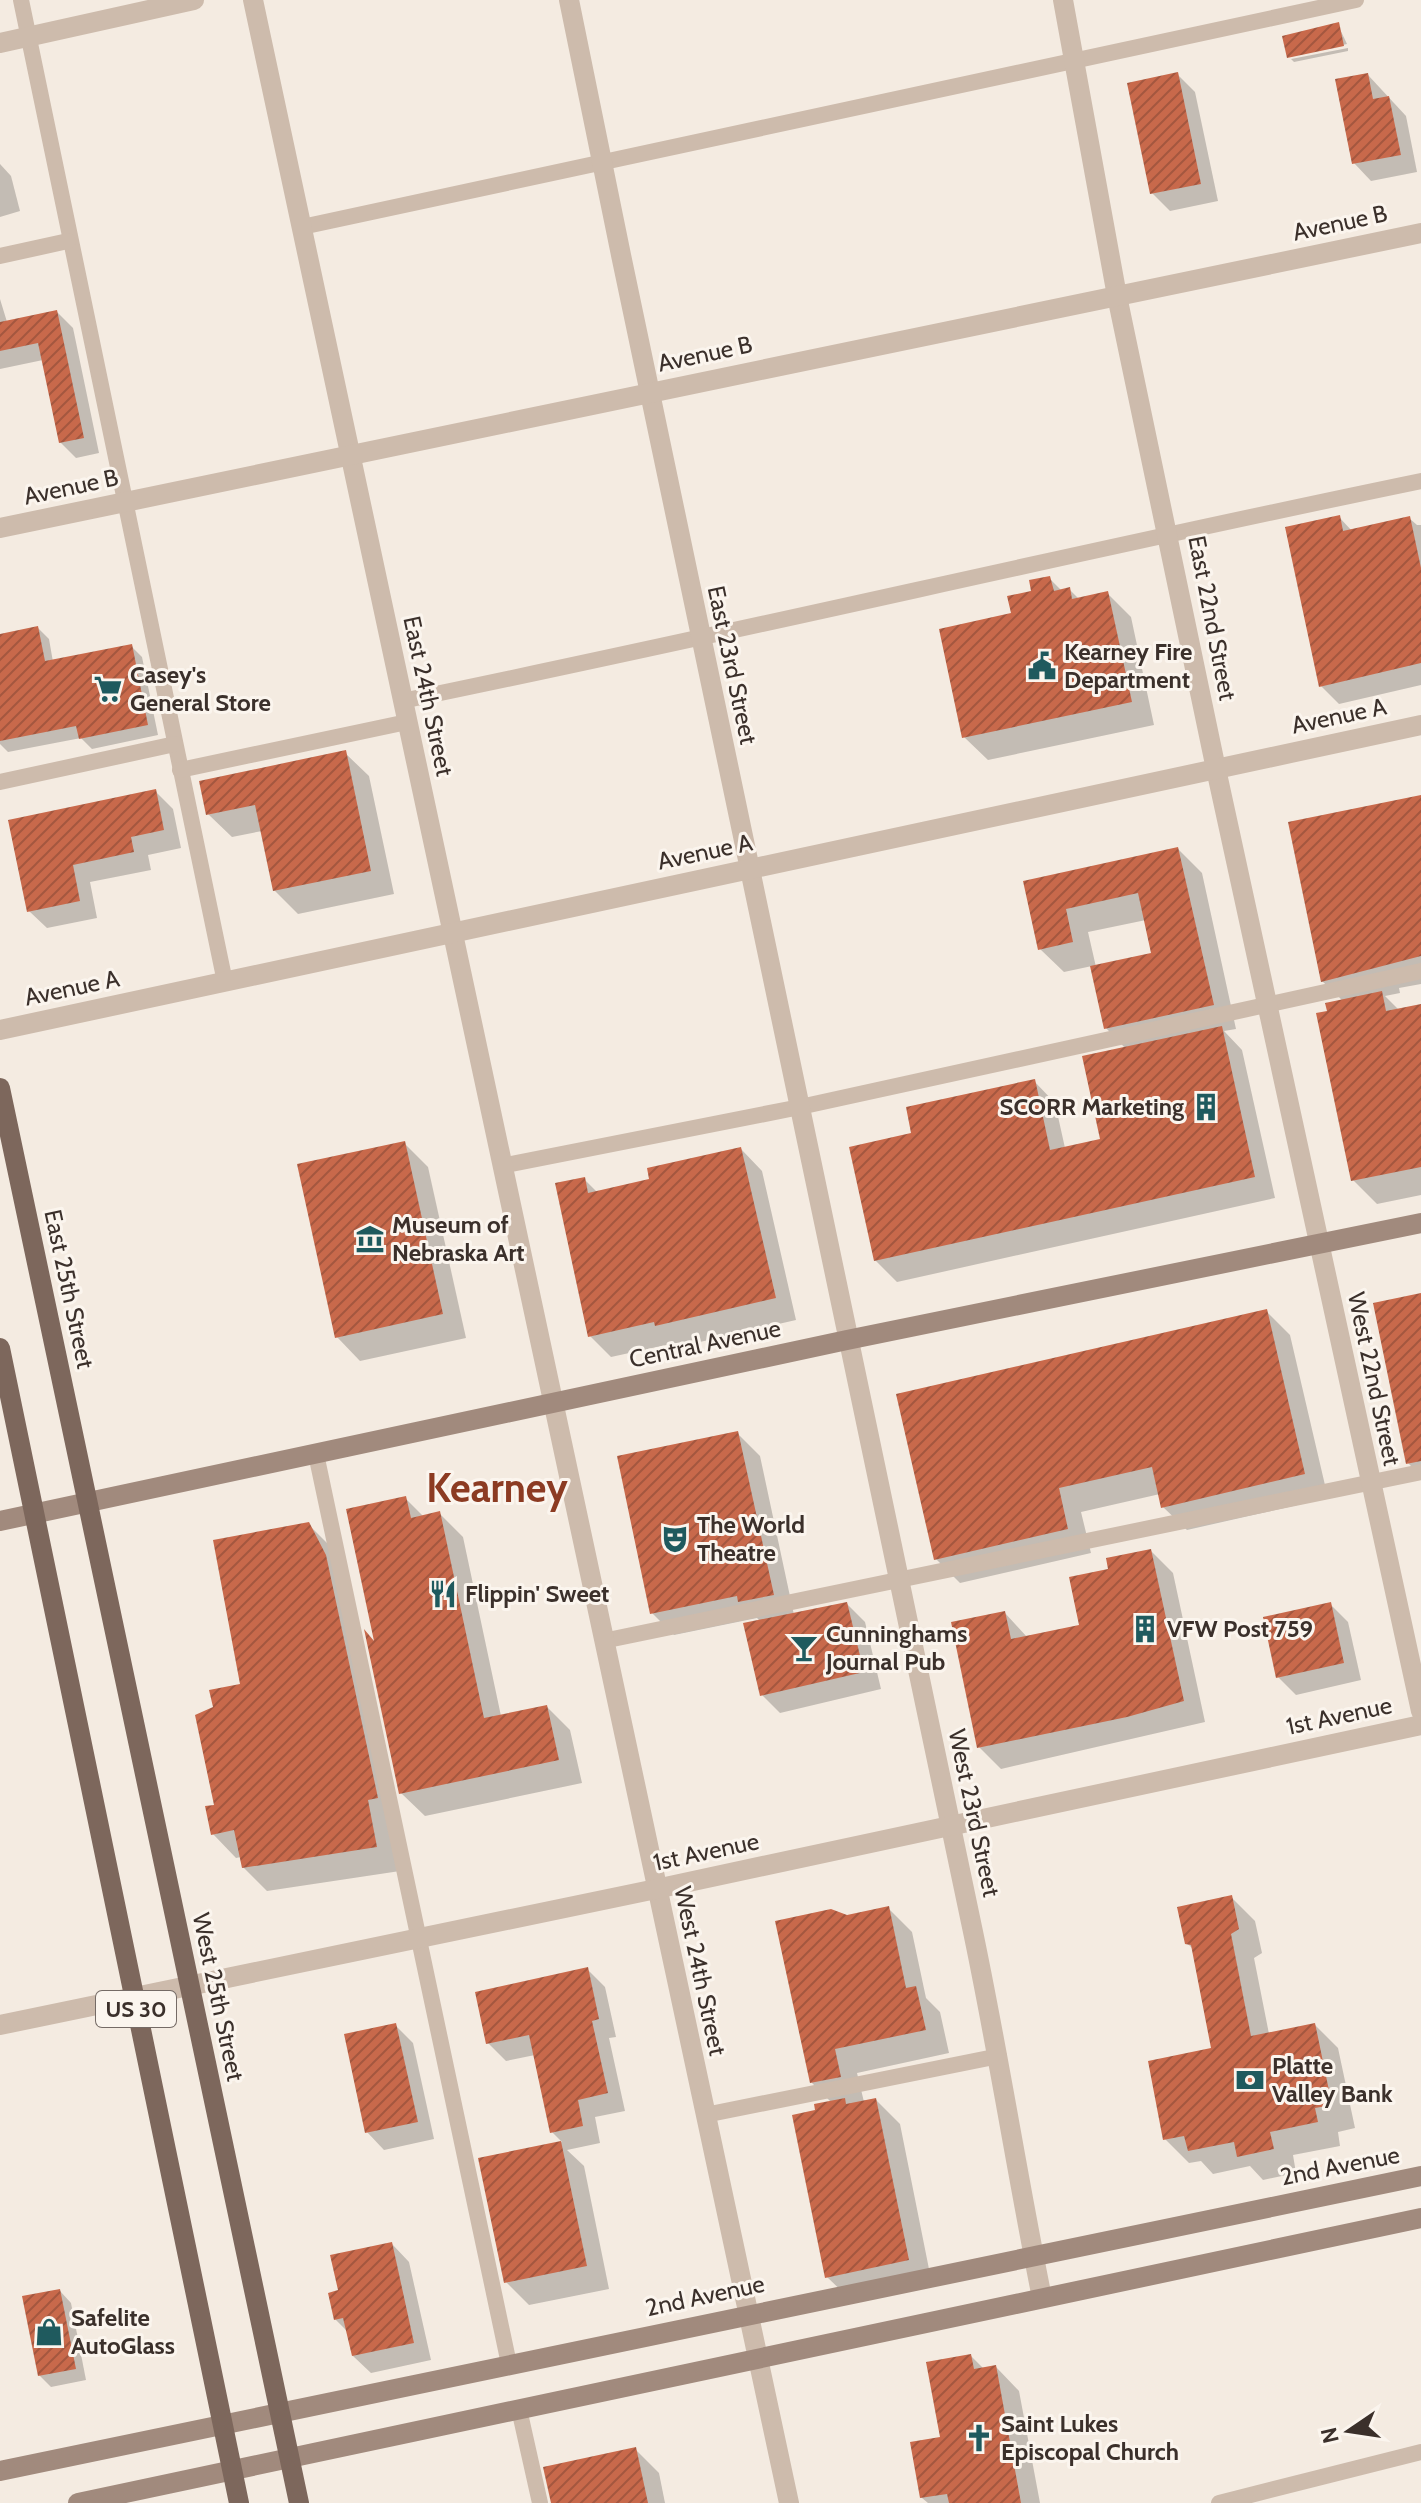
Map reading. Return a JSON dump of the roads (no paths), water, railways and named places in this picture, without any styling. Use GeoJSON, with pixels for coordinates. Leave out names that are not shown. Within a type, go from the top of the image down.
{"type":"FeatureCollection","features":[{"type":"Feature","properties":{"kind":"main road","name":"East 25th Street"},"geometry":{"type":"LineString","coordinates":[[0,1088],[88,1501]]}},
{"type":"Feature","properties":{"kind":"main road","name":"Central Avenue"},"geometry":{"type":"LineString","coordinates":[[0,1521],[847,1340],[1421,1223]]}},
{"type":"Feature","properties":{"kind":"main road","name":"US 30"},"geometry":{"type":"LineString","coordinates":[[0,1348],[239,2503]]}},
{"type":"Feature","properties":{"kind":"main road","name":"West 25th Street"},"geometry":{"type":"LineString","coordinates":[[88,1501],[299,2503]]}},
{"type":"Feature","properties":{"kind":"main road","name":"2nd Avenue"},"geometry":{"type":"LineString","coordinates":[[0,2471],[1033,2254],[1421,2176]]}},
{"type":"Feature","properties":{"kind":"main road"},"geometry":{"type":"LineString","coordinates":[[78,2503],[1421,2218]]}},
{"type":"Feature","properties":{"kind":"street"},"geometry":{"type":"LineString","coordinates":[[0,43],[194,0]]}},
{"type":"Feature","properties":{"kind":"street","name":"East 24th Street"},"geometry":{"type":"LineString","coordinates":[[253,0],[552,1404]]}},
{"type":"Feature","properties":{"kind":"street","name":"East 23rd Street"},"geometry":{"type":"LineString","coordinates":[[569,0],[647,393],[751,869],[847,1340]]}},
{"type":"Feature","properties":{"kind":"street","name":"East 22nd Street"},"geometry":{"type":"LineString","coordinates":[[1063,0],[1117,296],[1318,1245]]}},
{"type":"Feature","properties":{"kind":"street","name":"Avenue B"},"geometry":{"type":"LineString","coordinates":[[0,528],[1421,233]]}},
{"type":"Feature","properties":{"kind":"street","name":"Avenue A"},"geometry":{"type":"LineString","coordinates":[[0,1030],[1421,725]]}},
{"type":"Feature","properties":{"kind":"street","name":"West 22nd Street"},"geometry":{"type":"LineString","coordinates":[[1318,1245],[1421,1711]]}},
{"type":"Feature","properties":{"kind":"street","name":"West 23rd Street"},"geometry":{"type":"LineString","coordinates":[[847,1340],[999,2056],[1042,2298]]}},
{"type":"Feature","properties":{"kind":"street","name":"West 24th Street"},"geometry":{"type":"LineString","coordinates":[[552,1404],[789,2503]]}},
{"type":"Feature","properties":{"kind":"street","name":"1st Avenue"},"geometry":{"type":"LineString","coordinates":[[0,2025],[656,1889],[1421,1725]]}},
{"type":"Feature","properties":{"kind":"lane"},"geometry":{"type":"LineString","coordinates":[[21,0],[68,241],[225,982]]}},
{"type":"Feature","properties":{"kind":"lane"},"geometry":{"type":"LineString","coordinates":[[302,227],[1356,0]]}},
{"type":"Feature","properties":{"kind":"lane"},"geometry":{"type":"LineString","coordinates":[[0,256],[68,241]]}},
{"type":"Feature","properties":{"kind":"lane"},"geometry":{"type":"LineString","coordinates":[[402,701],[699,640],[1168,533],[1421,481]]}},
{"type":"Feature","properties":{"kind":"lane"},"geometry":{"type":"LineString","coordinates":[[180,770],[407,722]]}},
{"type":"Feature","properties":{"kind":"lane"},"geometry":{"type":"LineString","coordinates":[[0,782],[175,744]]}},
{"type":"Feature","properties":{"kind":"lane"},"geometry":{"type":"LineString","coordinates":[[501,1166],[800,1107],[1421,971]]}},
{"type":"Feature","properties":{"kind":"lane"},"geometry":{"type":"LineString","coordinates":[[316,1454],[416,1939],[509,2364]]}},
{"type":"Feature","properties":{"kind":"lane"},"geometry":{"type":"LineString","coordinates":[[603,1641],[1421,1472]]}},
{"type":"Feature","properties":{"kind":"lane"},"geometry":{"type":"LineString","coordinates":[[705,2115],[999,2056]]}},
{"type":"Feature","properties":{"kind":"lane"},"geometry":{"type":"LineString","coordinates":[[519,2409],[540,2503]]}},
{"type":"Feature","properties":{"kind":"lane"},"geometry":{"type":"LineString","coordinates":[[1219,2503],[1421,2452]]}},
{"type":"Feature","properties":{"kind":"place","name":"Kearney Fire Department"},"geometry":{"type":"Point","coordinates":[1042,666]}},
{"type":"Feature","properties":{"kind":"place","name":"Casey's General Store"},"geometry":{"type":"Point","coordinates":[108,689]}},
{"type":"Feature","properties":{"kind":"place","name":"SCORR Marketing"},"geometry":{"type":"Point","coordinates":[1206,1107]}},
{"type":"Feature","properties":{"kind":"place","name":"Museum of Nebraska Art"},"geometry":{"type":"Point","coordinates":[370,1239]}},
{"type":"Feature","properties":{"kind":"place","name":"The World Theatre"},"geometry":{"type":"Point","coordinates":[675,1539]}},
{"type":"Feature","properties":{"kind":"place","name":"Flippin' Sweet"},"geometry":{"type":"Point","coordinates":[443,1594]}},
{"type":"Feature","properties":{"kind":"place","name":"VFW Post 759"},"geometry":{"type":"Point","coordinates":[1145,1629]}},
{"type":"Feature","properties":{"kind":"place","name":"Cunninghams Journal Pub"},"geometry":{"type":"Point","coordinates":[804,1648]}},
{"type":"Feature","properties":{"kind":"place","name":"Platte Valley Bank"},"geometry":{"type":"Point","coordinates":[1250,2080]}},
{"type":"Feature","properties":{"kind":"place","name":"Safelite AutoGlass"},"geometry":{"type":"Point","coordinates":[49,2332]}},
{"type":"Feature","properties":{"kind":"place","name":"Saint Lukes Episcopal Church"},"geometry":{"type":"Point","coordinates":[979,2438]}},
{"type":"Feature","properties":{"kind":"district","name":"Kearney"},"geometry":{"type":"Point","coordinates":[497,1488]}}]}
